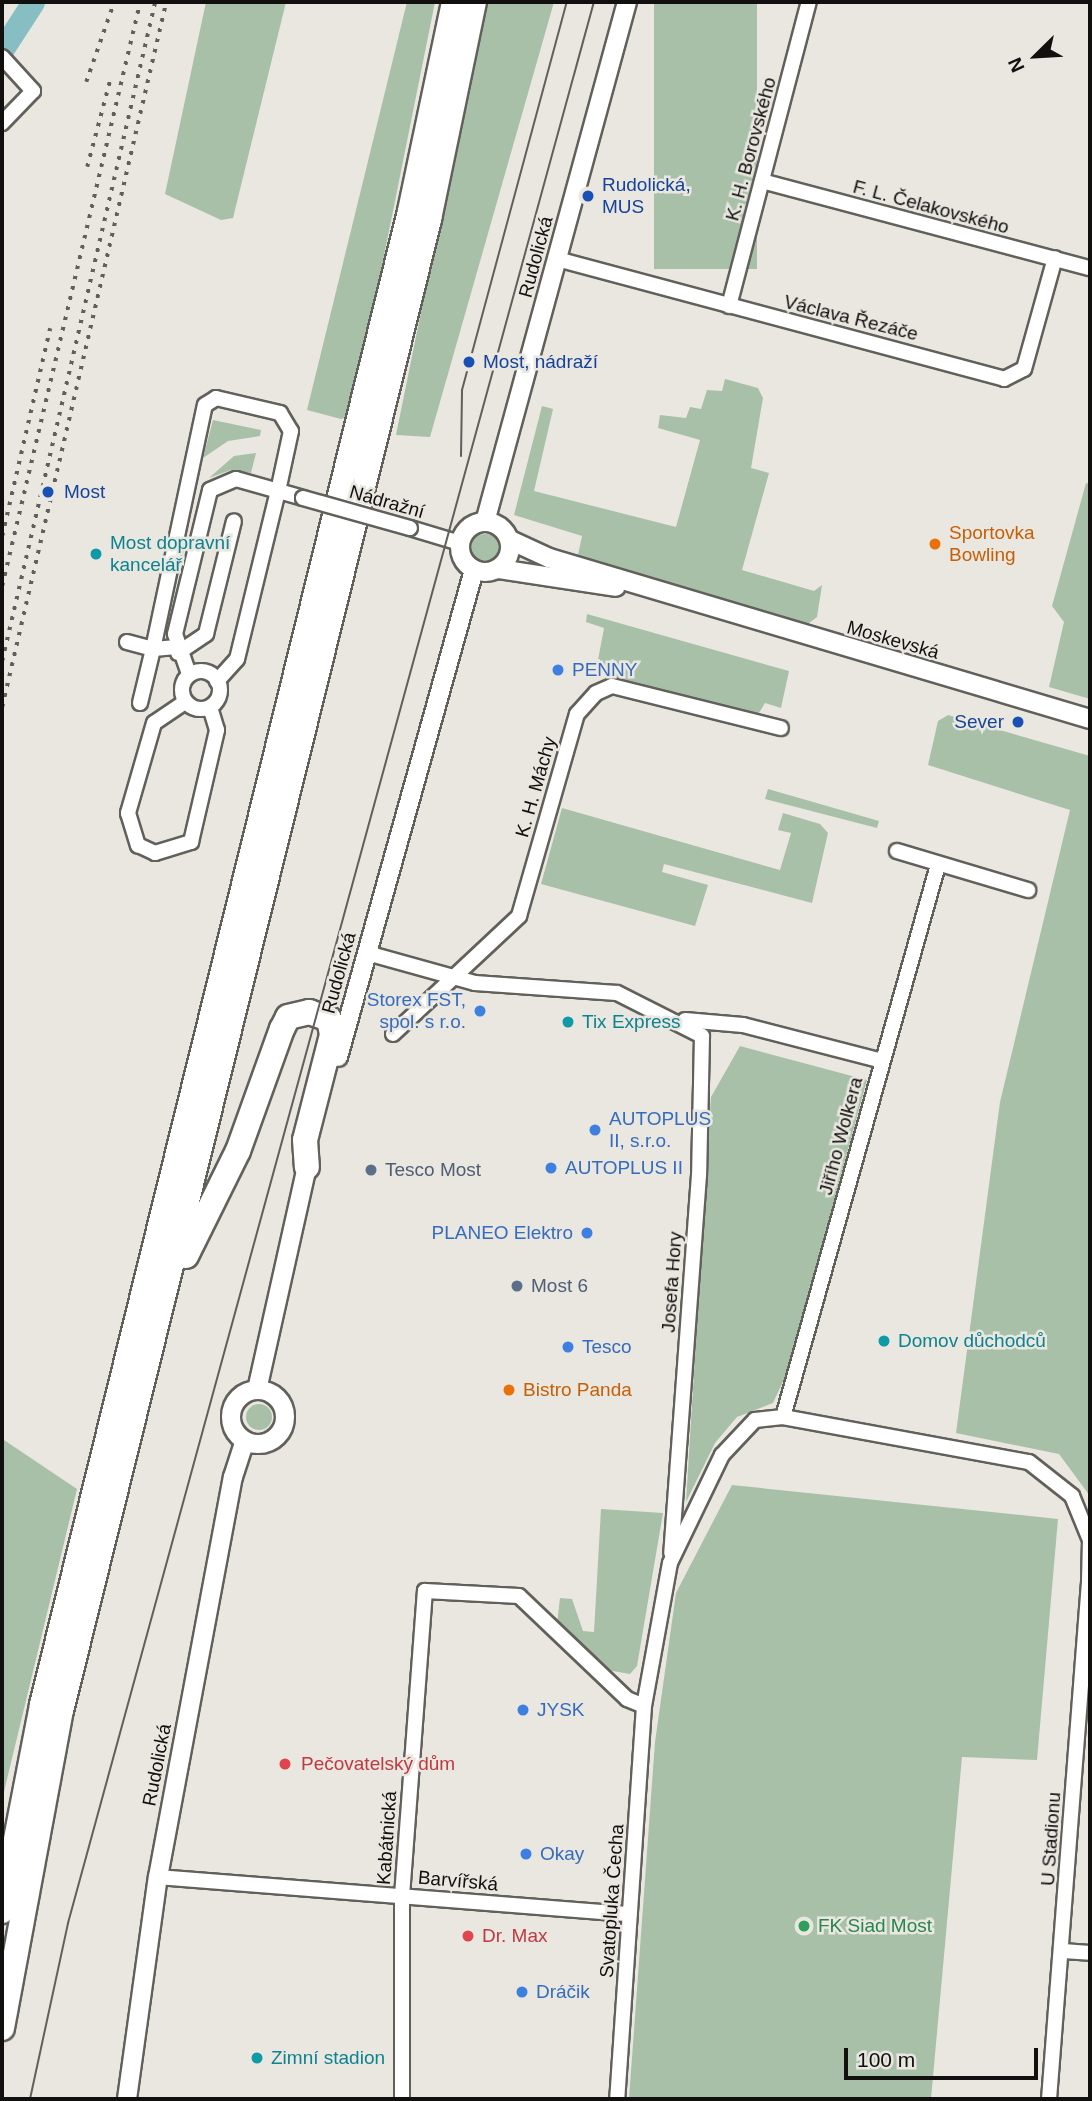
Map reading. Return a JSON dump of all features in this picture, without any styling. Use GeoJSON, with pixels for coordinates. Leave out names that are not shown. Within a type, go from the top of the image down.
{"type":"FeatureCollection","features":[{"type":"Feature","properties":{"kind":"highway"},"geometry":{"type":"LineString","coordinates":[[2,1911],[55,1651],[395,275],[454,2]]}},
{"type":"Feature","properties":{"kind":"highway"},"geometry":{"type":"LineString","coordinates":[[2,2028],[61,1710],[163,1308],[426,231],[474,2]]}},
{"type":"Feature","properties":{"kind":"highway"},"geometry":{"type":"LineString","coordinates":[[163,1308],[238,1151],[282,1029],[288,1017],[309,1012],[328,1019],[332,1035],[305,1139],[307,1167]]}},
{"type":"Feature","properties":{"kind":"street","name":"Rudolická"},"geometry":{"type":"LineString","coordinates":[[485,522],[627,2]]}},
{"type":"Feature","properties":{"kind":"street","name":"K. H. Borovského"},"geometry":{"type":"LineString","coordinates":[[729,306],[809,2]]}},
{"type":"Feature","properties":{"kind":"street"},"geometry":{"type":"LineString","coordinates":[[2,123],[33,91],[5,61]]}},
{"type":"Feature","properties":{"kind":"street","name":"F. L. Čelakovského"},"geometry":{"type":"LineString","coordinates":[[762,181],[1090,268]]}},
{"type":"Feature","properties":{"kind":"street","name":"Václava Řezáče"},"geometry":{"type":"LineString","coordinates":[[557,259],[1004,379],[1024,369],[1055,258]]}},
{"type":"Feature","properties":{"kind":"street"},"geometry":{"type":"LineString","coordinates":[[140,703],[210,401],[287,417],[291,431],[237,659],[217,681]]}},
{"type":"Feature","properties":{"kind":"street","name":"Nádražní"},"geometry":{"type":"LineString","coordinates":[[177,650],[210,490],[236,479],[460,543]]}},
{"type":"Feature","properties":{"kind":"street"},"geometry":{"type":"LineString","coordinates":[[127,642],[153,649],[177,650],[206,634],[234,521]]}},
{"type":"Feature","properties":{"kind":"street"},"geometry":{"type":"LineString","coordinates":[[485,522],[510,540],[509,555],[499,569],[474,570],[462,559],[460,543],[466,530],[485,522]]}},
{"type":"Feature","properties":{"kind":"street","name":"Moskevská"},"geometry":{"type":"LineString","coordinates":[[510,540],[549,558],[685,600],[1090,719]]}},
{"type":"Feature","properties":{"kind":"street","name":"Moskevská"},"geometry":{"type":"LineString","coordinates":[[499,569],[685,600]]}},
{"type":"Feature","properties":{"kind":"street","name":"Rudolická"},"geometry":{"type":"LineString","coordinates":[[257,1390],[307,1167],[474,570]]}},
{"type":"Feature","properties":{"kind":"street"},"geometry":{"type":"LineString","coordinates":[[177,650],[189,674]]}},
{"type":"Feature","properties":{"kind":"street"},"geometry":{"type":"LineString","coordinates":[[185,702],[181,687],[189,674],[205,671],[217,681],[219,695],[210,707]]}},
{"type":"Feature","properties":{"kind":"street","name":"K. H. Máchy"},"geometry":{"type":"LineString","coordinates":[[393,1034],[519,916],[577,714],[596,693],[612,686],[781,728]]}},
{"type":"Feature","properties":{"kind":"street"},"geometry":{"type":"LineString","coordinates":[[185,702],[210,707],[217,730],[191,842],[155,852],[138,845],[128,813],[154,723],[185,702]]}},
{"type":"Feature","properties":{"kind":"street"},"geometry":{"type":"LineString","coordinates":[[897,851],[1028,890]]}},
{"type":"Feature","properties":{"kind":"street","name":"Jiřího Wolkera"},"geometry":{"type":"LineString","coordinates":[[783,1417],[938,865]]}},
{"type":"Feature","properties":{"kind":"street","name":"Josefa Hory"},"geometry":{"type":"LineString","coordinates":[[367,953],[455,977],[617,993],[702,1035],[705,1064],[670,1563]]}},
{"type":"Feature","properties":{"kind":"street","name":"Josefa Hory"},"geometry":{"type":"LineString","coordinates":[[676,1020],[743,1025],[882,1061]]}},
{"type":"Feature","properties":{"kind":"street"},"geometry":{"type":"LineString","coordinates":[[257,1390],[278,1398],[285,1421],[271,1441],[246,1441],[234,1428],[232,1411],[241,1396],[257,1390]]}},
{"type":"Feature","properties":{"kind":"street","name":"Svatopluka Čecha"},"geometry":{"type":"LineString","coordinates":[[617,2099],[644,1706],[670,1563],[739,1432],[755,1420],[783,1417]]}},
{"type":"Feature","properties":{"kind":"street","name":"U Stadionu"},"geometry":{"type":"LineString","coordinates":[[783,1417],[1029,1462],[1072,1496],[1083,1517],[1090,1541],[1089,1582],[1063,1951],[1049,2099]]}},
{"type":"Feature","properties":{"kind":"street","name":"Rudolická"},"geometry":{"type":"LineString","coordinates":[[127,2099],[158,1877],[233,1477],[246,1441]]}},
{"type":"Feature","properties":{"kind":"street","name":"Kabátnická"},"geometry":{"type":"LineString","coordinates":[[402,2099],[402,1896],[425,1591],[519,1596],[627,1699],[644,1706]]}},
{"type":"Feature","properties":{"kind":"street","name":"Barvířská"},"geometry":{"type":"LineString","coordinates":[[158,1877],[630,1914]]}},
{"type":"Feature","properties":{"kind":"street"},"geometry":{"type":"LineString","coordinates":[[1063,1951],[1090,1953]]}},
{"type":"Feature","properties":{"kind":"green space"},"geometry":{"type":"Polygon","coordinates":[[[206,2],[286,2],[233,218],[221,220],[165,194],[206,2]]]}},
{"type":"Feature","properties":{"kind":"green space"},"geometry":{"type":"Polygon","coordinates":[[[407,2],[435,2],[352,415],[341,419],[307,410],[407,2]]]}},
{"type":"Feature","properties":{"kind":"green space"},"geometry":{"type":"Polygon","coordinates":[[[484,2],[554,2],[430,437],[396,435],[484,2]]]}},
{"type":"Feature","properties":{"kind":"green space"},"geometry":{"type":"Polygon","coordinates":[[[654,2],[757,2],[757,269],[654,269],[654,2]]]}},
{"type":"Feature","properties":{"kind":"green space"},"geometry":{"type":"Polygon","coordinates":[[[725,379],[758,388],[763,398],[751,468],[769,473],[742,570],[814,591],[822,585],[817,617],[805,626],[635,578],[578,555],[582,536],[514,515],[542,406],[553,409],[534,491],[676,527],[700,440],[658,428],[660,415],[686,418],[690,407],[701,409],[707,390],[722,391],[725,379]]]}},
{"type":"Feature","properties":{"kind":"green space"},"geometry":{"type":"Polygon","coordinates":[[[213,420],[261,430],[260,436],[228,441],[203,458],[213,420]]]}},
{"type":"Feature","properties":{"kind":"green space"},"geometry":{"type":"Polygon","coordinates":[[[256,453],[251,473],[231,470],[209,478],[234,456],[256,453]]]}},
{"type":"Feature","properties":{"kind":"green space"},"geometry":{"type":"Polygon","coordinates":[[[1086,483],[1090,484],[1090,699],[1049,687],[1064,622],[1052,606],[1086,483]]]}},
{"type":"Feature","properties":{"kind":"green space"},"geometry":{"type":"Polygon","coordinates":[[[485,534],[495,538],[499,548],[495,558],[485,562],[475,558],[471,548],[475,538],[485,534]]]}},
{"type":"Feature","properties":{"kind":"green space"},"geometry":{"type":"Polygon","coordinates":[[[587,614],[789,671],[781,708],[765,703],[757,716],[606,678],[598,660],[604,628],[586,622],[587,614]]]}},
{"type":"Feature","properties":{"kind":"green space"},"geometry":{"type":"Polygon","coordinates":[[[948,715],[1090,756],[1090,1496],[1059,1454],[956,1433],[1000,1102],[1070,810],[928,765],[938,721],[948,715]]]}},
{"type":"Feature","properties":{"kind":"green space"},"geometry":{"type":"Polygon","coordinates":[[[768,789],[879,821],[877,828],[765,799],[768,789]]]}},
{"type":"Feature","properties":{"kind":"green space"},"geometry":{"type":"Polygon","coordinates":[[[562,808],[780,870],[791,833],[778,830],[783,813],[820,824],[828,833],[812,903],[664,864],[662,872],[708,885],[695,926],[541,884],[562,808]]]}},
{"type":"Feature","properties":{"kind":"green space"},"geometry":{"type":"Polygon","coordinates":[[[740,1046],[867,1080],[787,1373],[773,1403],[737,1417],[715,1443],[686,1502],[711,1097],[740,1046]]]}},
{"type":"Feature","properties":{"kind":"green space"},"geometry":{"type":"Polygon","coordinates":[[[259,1404],[268,1408],[272,1417],[268,1426],[259,1430],[250,1426],[246,1417],[250,1408],[259,1404]]]}},
{"type":"Feature","properties":{"kind":"green space"},"geometry":{"type":"Polygon","coordinates":[[[4,1440],[77,1489],[2,1800],[2,1450],[4,1440]]]}},
{"type":"Feature","properties":{"kind":"green space"},"geometry":{"type":"Polygon","coordinates":[[[732,1485],[1058,1519],[1037,1760],[962,1757],[931,2099],[629,2099],[655,1742],[676,1593],[732,1485]]]}},
{"type":"Feature","properties":{"kind":"green space"},"geometry":{"type":"Polygon","coordinates":[[[601,1509],[663,1513],[637,1666],[630,1674],[607,1670],[557,1624],[560,1598],[572,1599],[583,1631],[594,1632],[601,1509]]]}},
{"type":"Feature","properties":{"kind":"waterway"},"geometry":{"type":"LineString","coordinates":[[2,50],[33,2]]}},
{"type":"Feature","properties":{"kind":"tram line"},"geometry":{"type":"LineString","coordinates":[[461,456],[462,390],[567,2]]}},
{"type":"Feature","properties":{"kind":"tram line"},"geometry":{"type":"LineString","coordinates":[[30,2099],[68,1923],[594,2]]}},
{"type":"Feature","properties":{"kind":"railway"},"geometry":{"type":"LineString","coordinates":[[86,82],[114,2]]}},
{"type":"Feature","properties":{"kind":"railway"},"geometry":{"type":"LineString","coordinates":[[2,586],[140,2]]}},
{"type":"Feature","properties":{"kind":"railway"},"geometry":{"type":"LineString","coordinates":[[2,661],[155,2]]}},
{"type":"Feature","properties":{"kind":"railway"},"geometry":{"type":"LineString","coordinates":[[2,707],[166,2]]}},
{"type":"Feature","properties":{"kind":"railway"},"geometry":{"type":"LineString","coordinates":[[87,167],[111,76]]}},
{"type":"Feature","properties":{"kind":"railway"},"geometry":{"type":"LineString","coordinates":[[2,536],[50,328]]}},
{"type":"Feature","properties":{"kind":"place","name":"Rudolická, MUS"},"geometry":{"type":"Point","coordinates":[588,196]}},
{"type":"Feature","properties":{"kind":"place","name":"Most, nádraží"},"geometry":{"type":"Point","coordinates":[469,362]}},
{"type":"Feature","properties":{"kind":"place","name":"Most"},"geometry":{"type":"Point","coordinates":[48,492]}},
{"type":"Feature","properties":{"kind":"place","name":"Sportovka Bowling"},"geometry":{"type":"Point","coordinates":[935,544]}},
{"type":"Feature","properties":{"kind":"place","name":"Most dopravní kancelář"},"geometry":{"type":"Point","coordinates":[96,554]}},
{"type":"Feature","properties":{"kind":"place","name":"PENNY"},"geometry":{"type":"Point","coordinates":[558,670]}},
{"type":"Feature","properties":{"kind":"place","name":"Sever"},"geometry":{"type":"Point","coordinates":[1018,722]}},
{"type":"Feature","properties":{"kind":"place","name":"Storex FST, spol. s r.o."},"geometry":{"type":"Point","coordinates":[480,1011]}},
{"type":"Feature","properties":{"kind":"place","name":"Tix Express"},"geometry":{"type":"Point","coordinates":[568,1022]}},
{"type":"Feature","properties":{"kind":"place","name":"AUTOPLUS II, s.r.o."},"geometry":{"type":"Point","coordinates":[595,1130]}},
{"type":"Feature","properties":{"kind":"place","name":"AUTOPLUS II"},"geometry":{"type":"Point","coordinates":[551,1168]}},
{"type":"Feature","properties":{"kind":"place","name":"Tesco Most"},"geometry":{"type":"Point","coordinates":[371,1170]}},
{"type":"Feature","properties":{"kind":"place","name":"PLANEO Elektro"},"geometry":{"type":"Point","coordinates":[587,1233]}},
{"type":"Feature","properties":{"kind":"place","name":"Most 6"},"geometry":{"type":"Point","coordinates":[517,1286]}},
{"type":"Feature","properties":{"kind":"place","name":"Domov důchodců"},"geometry":{"type":"Point","coordinates":[884,1341]}},
{"type":"Feature","properties":{"kind":"place","name":"Tesco"},"geometry":{"type":"Point","coordinates":[568,1347]}},
{"type":"Feature","properties":{"kind":"place","name":"Bistro Panda"},"geometry":{"type":"Point","coordinates":[509,1390]}},
{"type":"Feature","properties":{"kind":"place","name":"JYSK"},"geometry":{"type":"Point","coordinates":[523,1710]}},
{"type":"Feature","properties":{"kind":"place","name":"Pečovatelský dům"},"geometry":{"type":"Point","coordinates":[285,1764]}},
{"type":"Feature","properties":{"kind":"place","name":"Okay"},"geometry":{"type":"Point","coordinates":[526,1854]}},
{"type":"Feature","properties":{"kind":"place","name":"FK Siad Most"},"geometry":{"type":"Point","coordinates":[804,1926]}},
{"type":"Feature","properties":{"kind":"place","name":"Dr. Max"},"geometry":{"type":"Point","coordinates":[468,1936]}},
{"type":"Feature","properties":{"kind":"place","name":"Dráčik"},"geometry":{"type":"Point","coordinates":[522,1992]}},
{"type":"Feature","properties":{"kind":"place","name":"Zimní stadion"},"geometry":{"type":"Point","coordinates":[257,2058]}}]}
